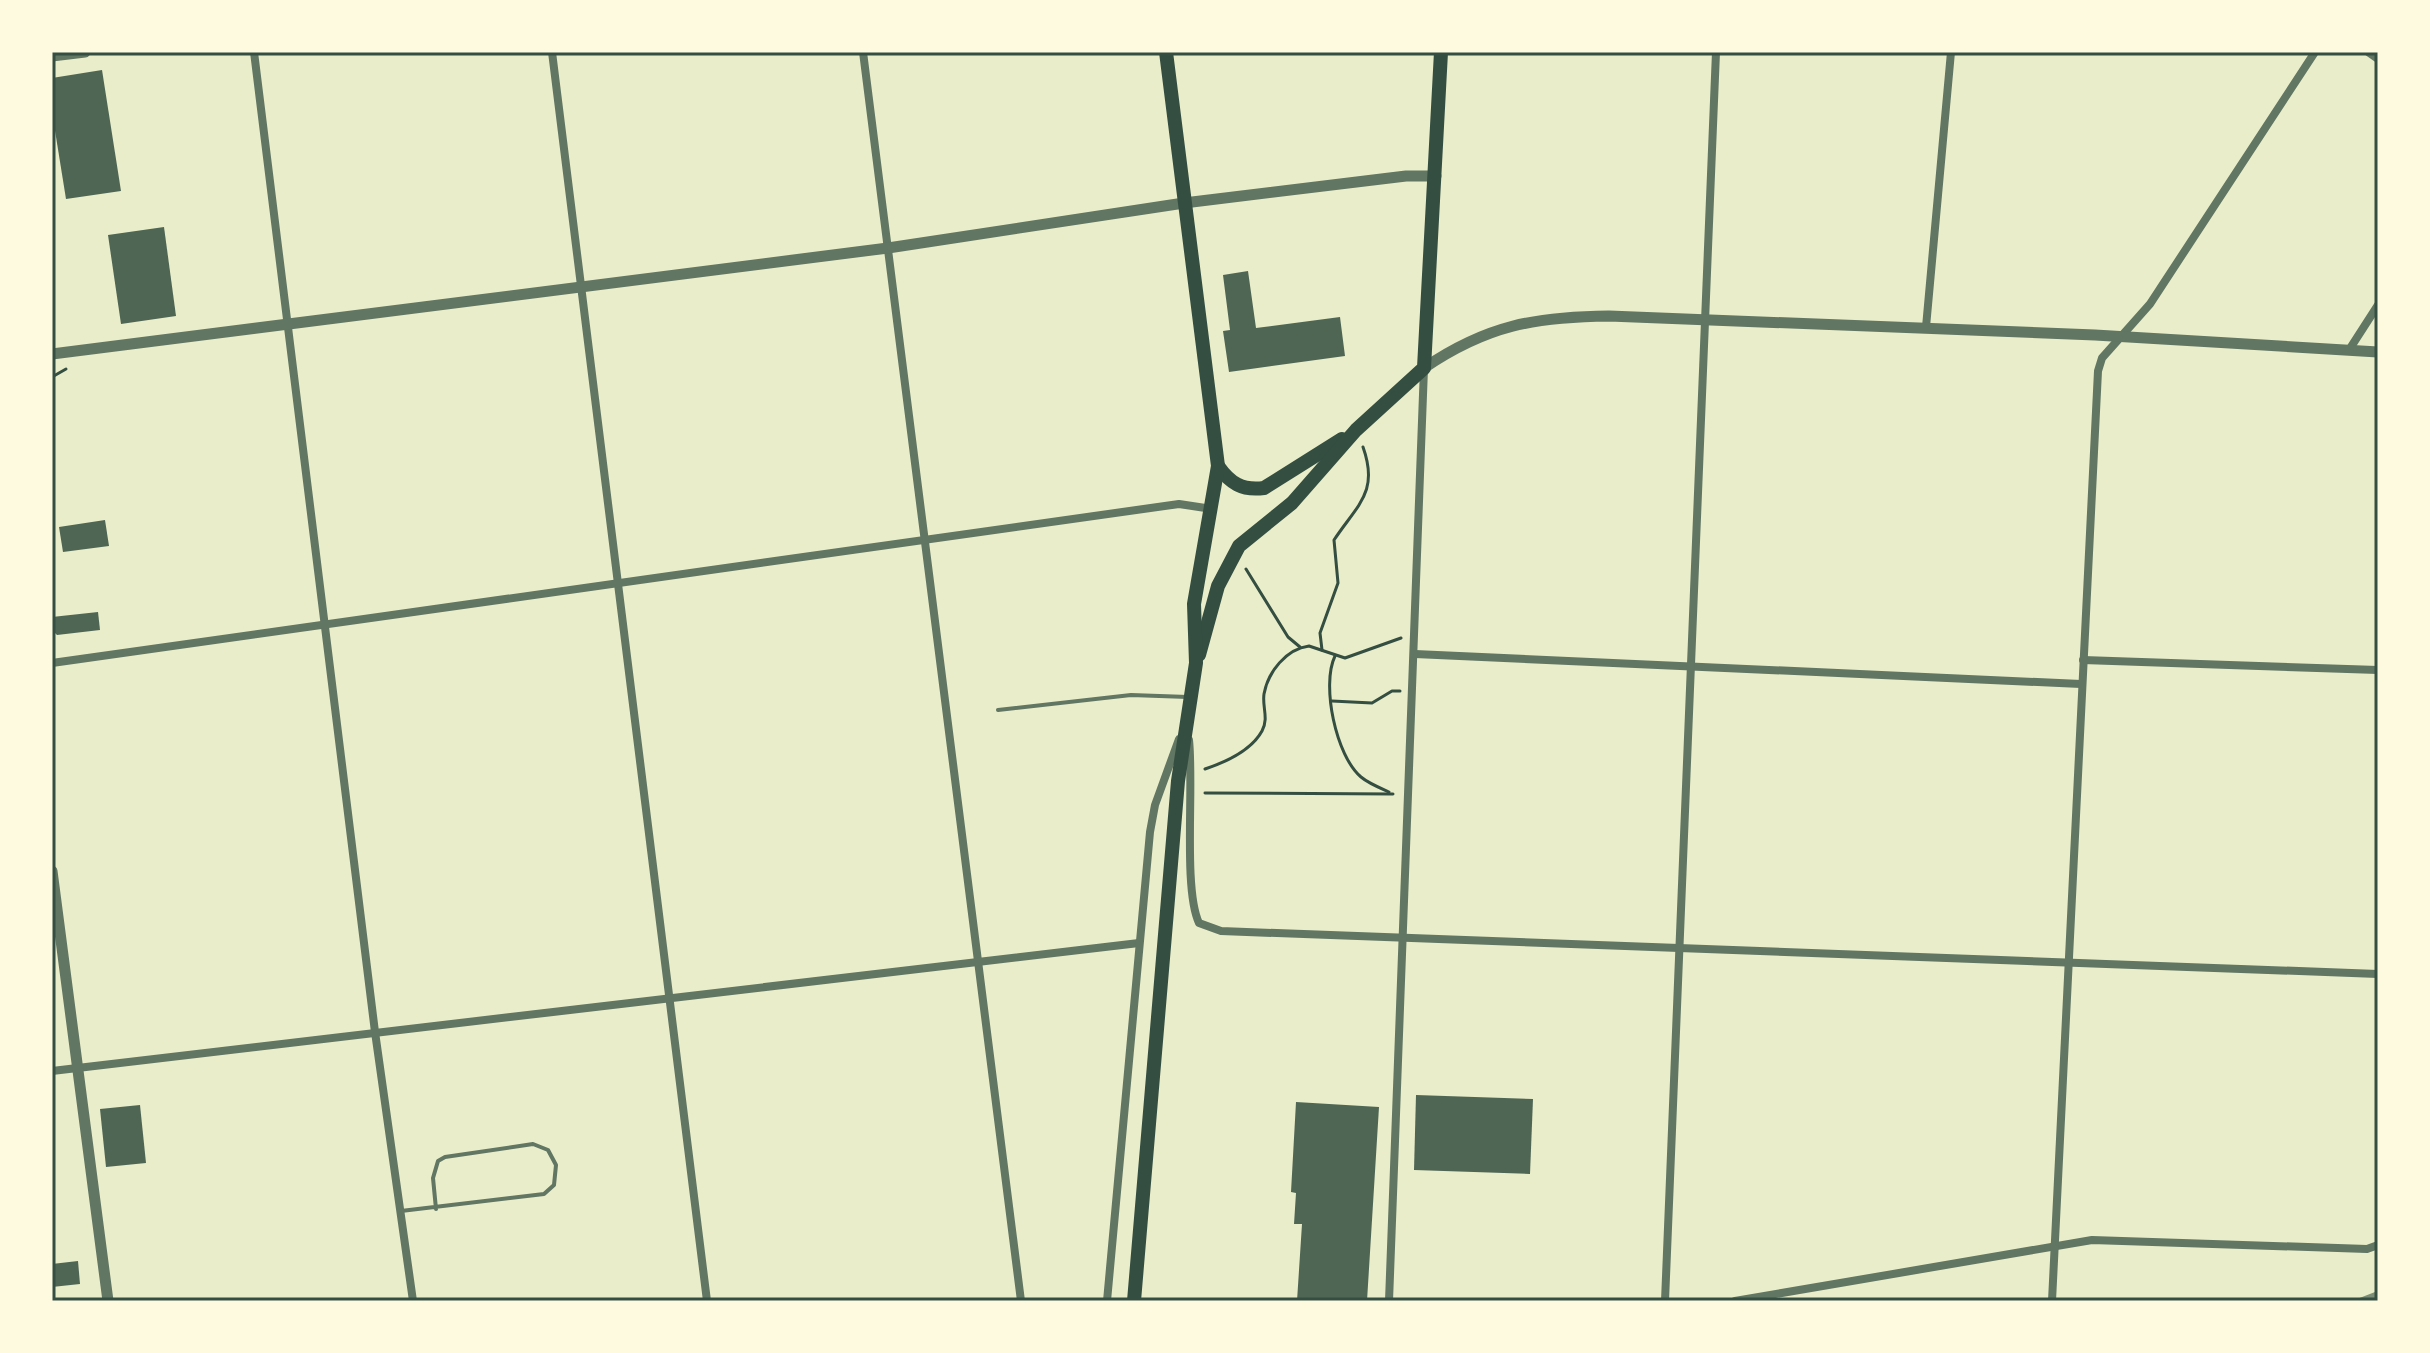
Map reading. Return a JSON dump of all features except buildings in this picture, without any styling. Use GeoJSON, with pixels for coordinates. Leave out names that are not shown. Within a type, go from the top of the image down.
{"type":"FeatureCollection","features":[{"type":"Feature","properties":{"kind":"main road"},"geometry":{"type":"LineString","coordinates":[[1166,52],[1218,466],[1194,604],[1196,663]]}},
{"type":"Feature","properties":{"kind":"main road"},"geometry":{"type":"LineString","coordinates":[[1134,1301],[1174,832],[1186,719],[1196,663],[1230,558],[1247,538],[1299,496],[1356,430],[1424,368],[1441,52]]}},
{"type":"Feature","properties":{"kind":"main road"},"geometry":{"type":"LineString","coordinates":[[1218,466],[1232,482],[1251,490],[1264,488],[1356,430]]}},
{"type":"Feature","properties":{"kind":"street"},"geometry":{"type":"LineString","coordinates":[[52,56],[85,52]]}},
{"type":"Feature","properties":{"kind":"street"},"geometry":{"type":"LineString","coordinates":[[254,52],[375,1032],[413,1301]]}},
{"type":"Feature","properties":{"kind":"street"},"geometry":{"type":"LineString","coordinates":[[552,52],[707,1301]]}},
{"type":"Feature","properties":{"kind":"street"},"geometry":{"type":"LineString","coordinates":[[863,52],[1021,1301]]}},
{"type":"Feature","properties":{"kind":"street"},"geometry":{"type":"LineString","coordinates":[[1665,1301],[1716,52]]}},
{"type":"Feature","properties":{"kind":"street"},"geometry":{"type":"LineString","coordinates":[[1926,327],[1951,52]]}},
{"type":"Feature","properties":{"kind":"street"},"geometry":{"type":"LineString","coordinates":[[2052,1301],[2098,371],[2102,358],[2150,304],[2315,52]]}},
{"type":"Feature","properties":{"kind":"street"},"geometry":{"type":"LineString","coordinates":[[2368,52],[2378,59]]}},
{"type":"Feature","properties":{"kind":"street"},"geometry":{"type":"LineString","coordinates":[[52,354],[888,248],[1184,203],[1406,176],[1436,176]]}},
{"type":"Feature","properties":{"kind":"street"},"geometry":{"type":"LineString","coordinates":[[2349,350],[2378,305]]}},
{"type":"Feature","properties":{"kind":"street"},"geometry":{"type":"LineString","coordinates":[[1389,1301],[1424,368],[1459,344],[1519,322],[1554,317],[1609,316],[1926,327],[2378,352]]}},
{"type":"Feature","properties":{"kind":"street"},"geometry":{"type":"LineString","coordinates":[[52,663],[1179,504],[1212,509]]}},
{"type":"Feature","properties":{"kind":"street"},"geometry":{"type":"LineString","coordinates":[[1415,654],[2081,684]]}},
{"type":"Feature","properties":{"kind":"street"},"geometry":{"type":"LineString","coordinates":[[2083,660],[2378,670]]}},
{"type":"Feature","properties":{"kind":"street"},"geometry":{"type":"LineString","coordinates":[[1186,719],[1193,793],[1191,900],[1199,923],[1221,931],[2069,965],[2378,974]]}},
{"type":"Feature","properties":{"kind":"street"},"geometry":{"type":"LineString","coordinates":[[1107,1301],[1139,943],[1155,805],[1186,719]]}},
{"type":"Feature","properties":{"kind":"street"},"geometry":{"type":"LineString","coordinates":[[52,871],[108,1301]]}},
{"type":"Feature","properties":{"kind":"street"},"geometry":{"type":"LineString","coordinates":[[52,1071],[1139,943]]}},
{"type":"Feature","properties":{"kind":"street"},"geometry":{"type":"LineString","coordinates":[[1735,1301],[2092,1240],[2367,1249],[2378,1245]]}},
{"type":"Feature","properties":{"kind":"lane"},"geometry":{"type":"LineString","coordinates":[[998,710],[1131,695],[1190,697]]}},
{"type":"Feature","properties":{"kind":"lane"},"geometry":{"type":"LineString","coordinates":[[401,1211],[436,1209],[544,1194],[554,1185],[556,1165],[548,1150],[533,1144],[445,1157],[438,1161],[433,1178],[436,1209]]}},
{"type":"Feature","properties":{"kind":"path"},"geometry":{"type":"LineString","coordinates":[[1322,650],[1320,633],[1338,583],[1334,540],[1367,493],[1371,478],[1370,466],[1356,430]]}},
{"type":"Feature","properties":{"kind":"path"},"geometry":{"type":"LineString","coordinates":[[1230,558],[1244,566],[1288,637],[1300,647],[1322,650],[1335,656],[1357,656],[1415,631]]}},
{"type":"Feature","properties":{"kind":"path"},"geometry":{"type":"LineString","coordinates":[[1192,773],[1216,765],[1251,745],[1267,720],[1264,697],[1275,667],[1300,647]]}},
{"type":"Feature","properties":{"kind":"path"},"geometry":{"type":"LineString","coordinates":[[1335,656],[1330,678],[1338,738],[1348,761],[1360,776],[1392,794]]}},
{"type":"Feature","properties":{"kind":"path"},"geometry":{"type":"LineString","coordinates":[[1332,701],[1372,703],[1392,691],[1413,692]]}},
{"type":"Feature","properties":{"kind":"path"},"geometry":{"type":"LineString","coordinates":[[1193,793],[1409,794]]}},
{"type":"Feature","properties":{"kind":"railway"},"geometry":{"type":"LineString","coordinates":[[2360,1301],[2378,1294]]}}]}
